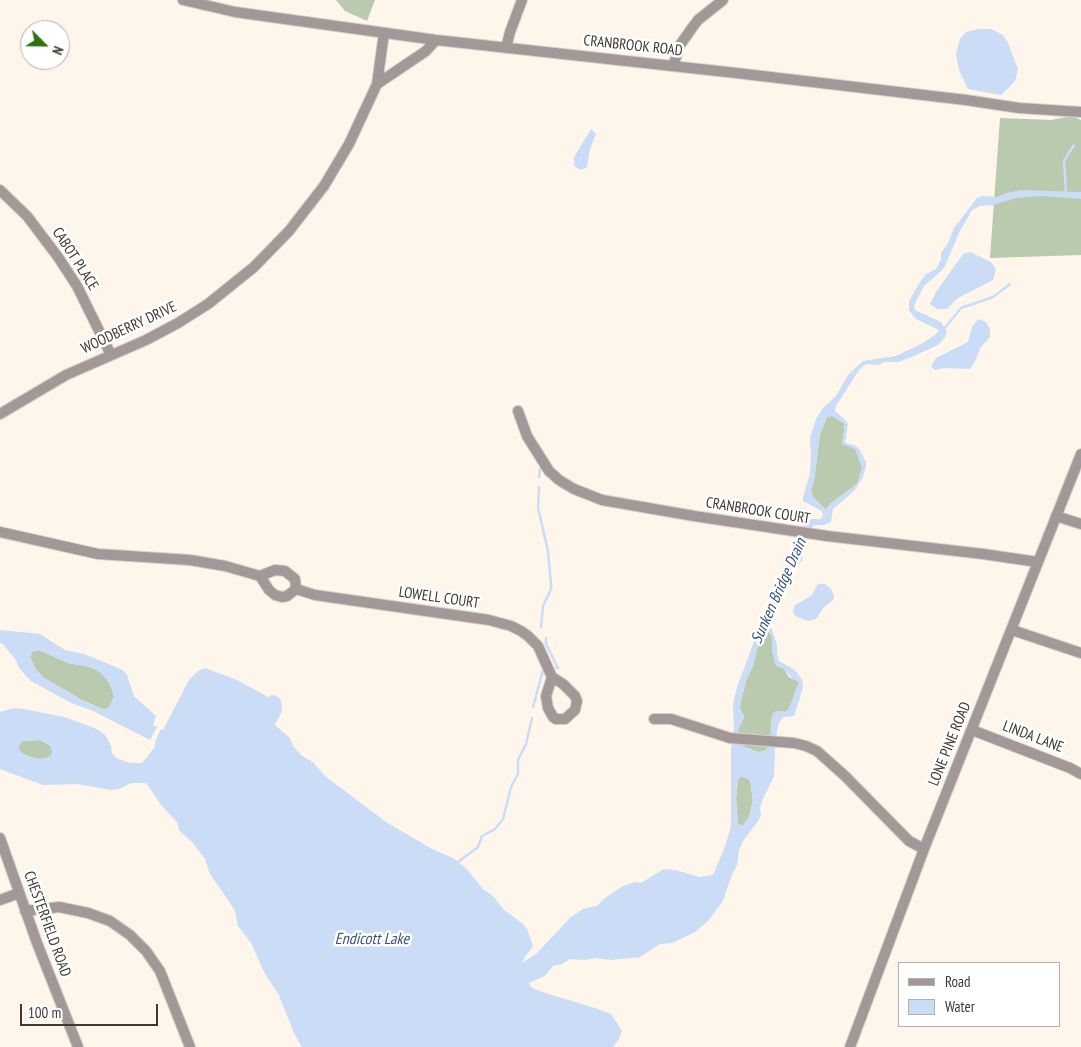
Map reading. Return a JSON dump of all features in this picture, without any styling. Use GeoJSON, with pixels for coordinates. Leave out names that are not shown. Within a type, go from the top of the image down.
{"type":"FeatureCollection","features":[{"type":"Feature","properties":{"kind":"street","name":"CRANBROOK ROAD"},"geometry":{"type":"LineString","coordinates":[[183,0],[242,14],[436,40],[940,97],[1019,108],[1081,112]]}},
{"type":"Feature","properties":{"kind":"street"},"geometry":{"type":"LineString","coordinates":[[506,48],[522,0]]}},
{"type":"Feature","properties":{"kind":"street"},"geometry":{"type":"LineString","coordinates":[[673,66],[680,45],[692,28],[704,15],[724,0]]}},
{"type":"Feature","properties":{"kind":"street","name":"WOODBERRY DRIVE"},"geometry":{"type":"LineString","coordinates":[[0,414],[50,383],[146,340],[194,313],[233,285],[267,255],[310,207],[349,144],[377,84],[384,33]]}},
{"type":"Feature","properties":{"kind":"street"},"geometry":{"type":"LineString","coordinates":[[377,84],[426,51],[436,40]]}},
{"type":"Feature","properties":{"kind":"street","name":"CABOT PLACE"},"geometry":{"type":"LineString","coordinates":[[0,190],[27,216],[78,286],[111,355]]}},
{"type":"Feature","properties":{"kind":"street","name":"CRANBROOK COURT"},"geometry":{"type":"LineString","coordinates":[[518,411],[527,436],[549,471],[559,480],[588,495],[612,502],[784,530],[1038,562]]}},
{"type":"Feature","properties":{"kind":"street","name":"LONE PINE ROAD"},"geometry":{"type":"LineString","coordinates":[[850,1047],[924,849],[1081,454]]}},
{"type":"Feature","properties":{"kind":"street"},"geometry":{"type":"LineString","coordinates":[[1056,516],[1081,524]]}},
{"type":"Feature","properties":{"kind":"street"},"geometry":{"type":"LineString","coordinates":[[0,532],[90,552],[200,561],[235,568],[260,576],[275,570],[285,571],[295,578],[296,589]]}},
{"type":"Feature","properties":{"kind":"street","name":"LOWELL COURT"},"geometry":{"type":"LineString","coordinates":[[260,576],[268,590],[275,595],[288,596],[296,589],[316,595],[477,618],[511,626],[534,641],[552,677]]}},
{"type":"Feature","properties":{"kind":"street"},"geometry":{"type":"LineString","coordinates":[[1012,630],[1081,653]]}},
{"type":"Feature","properties":{"kind":"street"},"geometry":{"type":"LineString","coordinates":[[654,719],[671,719],[730,738],[806,746],[817,751],[845,776],[909,841],[924,849]]}},
{"type":"Feature","properties":{"kind":"street","name":"LINDA LANE"},"geometry":{"type":"LineString","coordinates":[[972,730],[1081,774]]}},
{"type":"Feature","properties":{"kind":"street","name":"CHESTERFIELD ROAD"},"geometry":{"type":"LineString","coordinates":[[0,838],[25,912],[78,1047]]}},
{"type":"Feature","properties":{"kind":"street"},"geometry":{"type":"LineString","coordinates":[[0,900],[19,893]]}},
{"type":"Feature","properties":{"kind":"street"},"geometry":{"type":"LineString","coordinates":[[25,912],[58,907],[88,913],[110,921],[130,935],[160,971],[190,1047]]}},
{"type":"Feature","properties":{"kind":"green space"},"geometry":{"type":"Polygon","coordinates":[[[336,0],[375,0],[367,21],[345,11],[336,0]]]}},
{"type":"Feature","properties":{"kind":"green space"},"geometry":{"type":"Polygon","coordinates":[[[1072,116],[1081,120],[1081,255],[990,258],[1000,118],[1051,120],[1072,116]]]}},
{"type":"Feature","properties":{"kind":"green space"},"geometry":{"type":"Polygon","coordinates":[[[832,416],[845,424],[842,444],[857,450],[862,468],[857,484],[831,503],[826,510],[813,497],[811,490],[820,434],[827,417],[832,416]]]}},
{"type":"Feature","properties":{"kind":"green space"},"geometry":{"type":"Polygon","coordinates":[[[765,630],[772,636],[772,651],[776,665],[784,669],[789,677],[799,682],[789,709],[785,712],[776,711],[770,745],[765,751],[759,752],[742,746],[738,728],[744,717],[740,708],[747,678],[765,630]]]}},
{"type":"Feature","properties":{"kind":"green space"},"geometry":{"type":"Polygon","coordinates":[[[39,650],[68,663],[90,667],[100,672],[108,681],[113,692],[114,697],[109,707],[105,710],[82,700],[44,678],[36,670],[30,657],[32,652],[39,650]]]}},
{"type":"Feature","properties":{"kind":"green space"},"geometry":{"type":"Polygon","coordinates":[[[40,740],[50,745],[53,752],[50,757],[41,759],[30,757],[22,753],[18,748],[22,741],[40,740]]]}},
{"type":"Feature","properties":{"kind":"green space"},"geometry":{"type":"Polygon","coordinates":[[[742,776],[750,780],[753,800],[749,817],[742,826],[738,824],[736,799],[738,779],[742,776]]]}},
{"type":"Feature","properties":{"kind":"water"},"geometry":{"type":"Polygon","coordinates":[[[991,29],[1003,35],[1018,69],[1015,81],[1001,95],[968,89],[959,70],[956,54],[960,39],[966,32],[991,29]]]}},
{"type":"Feature","properties":{"kind":"water"},"geometry":{"type":"Polygon","coordinates":[[[591,129],[596,134],[590,149],[587,167],[581,170],[574,166],[574,157],[591,129]]]}},
{"type":"Feature","properties":{"kind":"water","name":"Endicott Lake"},"geometry":{"type":"Polygon","coordinates":[[[1021,190],[1081,192],[1081,199],[1042,196],[1016,198],[993,205],[980,206],[972,210],[959,233],[945,266],[924,286],[914,305],[915,310],[941,322],[947,332],[945,337],[938,345],[907,359],[898,362],[884,362],[879,365],[866,364],[859,370],[836,406],[836,412],[848,424],[845,443],[854,445],[859,449],[866,462],[866,467],[862,479],[854,491],[833,509],[831,522],[824,525],[814,525],[809,531],[804,543],[802,561],[794,568],[769,622],[777,644],[779,661],[795,670],[802,680],[803,688],[794,716],[783,717],[778,725],[775,744],[774,776],[762,801],[761,815],[739,850],[737,865],[723,901],[708,921],[695,932],[672,943],[660,944],[640,957],[611,960],[595,958],[585,960],[570,959],[562,964],[553,966],[545,976],[529,983],[531,987],[539,991],[611,1014],[622,1031],[613,1047],[302,1047],[294,1033],[279,995],[265,974],[251,943],[238,926],[235,911],[210,874],[205,859],[193,843],[179,830],[177,822],[161,805],[148,785],[145,783],[131,783],[119,789],[111,790],[78,784],[43,785],[0,769],[0,712],[14,708],[64,717],[97,729],[106,736],[112,753],[118,759],[131,763],[142,763],[155,747],[155,742],[161,729],[163,730],[189,680],[198,671],[205,668],[237,680],[268,697],[273,695],[278,697],[281,700],[282,711],[275,725],[290,738],[293,746],[302,756],[313,762],[325,776],[386,822],[432,849],[453,858],[466,868],[503,909],[527,929],[533,946],[522,963],[536,954],[571,917],[583,909],[597,906],[623,886],[635,882],[641,883],[664,869],[676,870],[699,877],[713,875],[731,827],[731,750],[734,730],[733,704],[737,687],[763,618],[799,545],[804,522],[811,519],[821,519],[823,515],[822,511],[803,501],[810,473],[810,438],[816,419],[823,408],[836,396],[848,375],[863,361],[896,356],[935,335],[939,330],[916,319],[909,310],[909,301],[926,274],[936,269],[941,260],[941,253],[948,243],[954,228],[977,198],[982,196],[997,197],[1021,190]],[[832,416],[827,417],[820,434],[811,490],[813,497],[826,510],[831,503],[857,484],[862,468],[855,449],[842,444],[845,424],[832,416]],[[765,630],[758,645],[741,700],[740,708],[744,718],[738,733],[742,746],[759,752],[765,751],[770,745],[773,713],[776,711],[785,712],[789,709],[799,682],[775,664],[772,651],[772,636],[769,632],[765,630]],[[40,740],[22,741],[18,748],[22,753],[41,759],[50,757],[52,752],[50,746],[40,740]],[[742,776],[738,779],[736,799],[738,824],[742,826],[749,817],[753,800],[750,780],[742,776]]]}},
{"type":"Feature","properties":{"kind":"water"},"geometry":{"type":"Polygon","coordinates":[[[970,252],[991,262],[996,269],[993,280],[958,298],[947,309],[937,309],[930,304],[936,292],[963,254],[970,252]]]}},
{"type":"Feature","properties":{"kind":"water"},"geometry":{"type":"Polygon","coordinates":[[[978,319],[986,322],[990,329],[990,337],[981,347],[970,369],[944,368],[935,370],[931,366],[936,358],[968,342],[972,327],[978,319]]]}},
{"type":"Feature","properties":{"kind":"water"},"geometry":{"type":"Polygon","coordinates":[[[818,584],[825,584],[831,589],[834,599],[824,607],[816,619],[808,621],[795,616],[793,611],[795,605],[811,596],[818,584]]]}},
{"type":"Feature","properties":{"kind":"water"},"geometry":{"type":"Polygon","coordinates":[[[0,630],[40,634],[65,650],[84,654],[123,670],[127,675],[134,696],[156,716],[153,725],[157,727],[150,740],[91,710],[73,704],[31,681],[19,668],[16,660],[3,644],[0,643],[0,630]],[[39,650],[32,652],[30,657],[36,670],[44,678],[82,700],[105,710],[109,707],[114,697],[113,692],[108,681],[100,672],[90,667],[68,663],[39,650]]]}},
{"type":"Feature","properties":{"kind":"waterway"},"geometry":{"type":"LineString","coordinates":[[1066,193],[1064,161],[1074,145]]}},
{"type":"Feature","properties":{"kind":"waterway"},"geometry":{"type":"LineString","coordinates":[[943,330],[961,308],[993,297],[1010,284]]}},
{"type":"Feature","properties":{"kind":"waterway"},"geometry":{"type":"LineString","coordinates":[[539,477],[540,469]]}},
{"type":"Feature","properties":{"kind":"waterway"},"geometry":{"type":"LineString","coordinates":[[539,487],[538,508],[548,551],[551,584],[551,589],[543,606],[541,627]]}},
{"type":"Feature","properties":{"kind":"waterway"},"geometry":{"type":"LineString","coordinates":[[546,638],[546,644],[558,668],[556,668]]}},
{"type":"Feature","properties":{"kind":"waterway"},"geometry":{"type":"LineString","coordinates":[[533,707],[543,670]]}},
{"type":"Feature","properties":{"kind":"waterway"},"geometry":{"type":"LineString","coordinates":[[458,862],[478,847],[482,836],[495,829],[503,819],[511,787],[518,774],[518,760],[526,744],[532,718]]}},
{"type":"Feature","properties":{"kind":"water label","name":"Sunken Bridge Drain"},"geometry":{"type":"Point","coordinates":[779,591]}}]}
